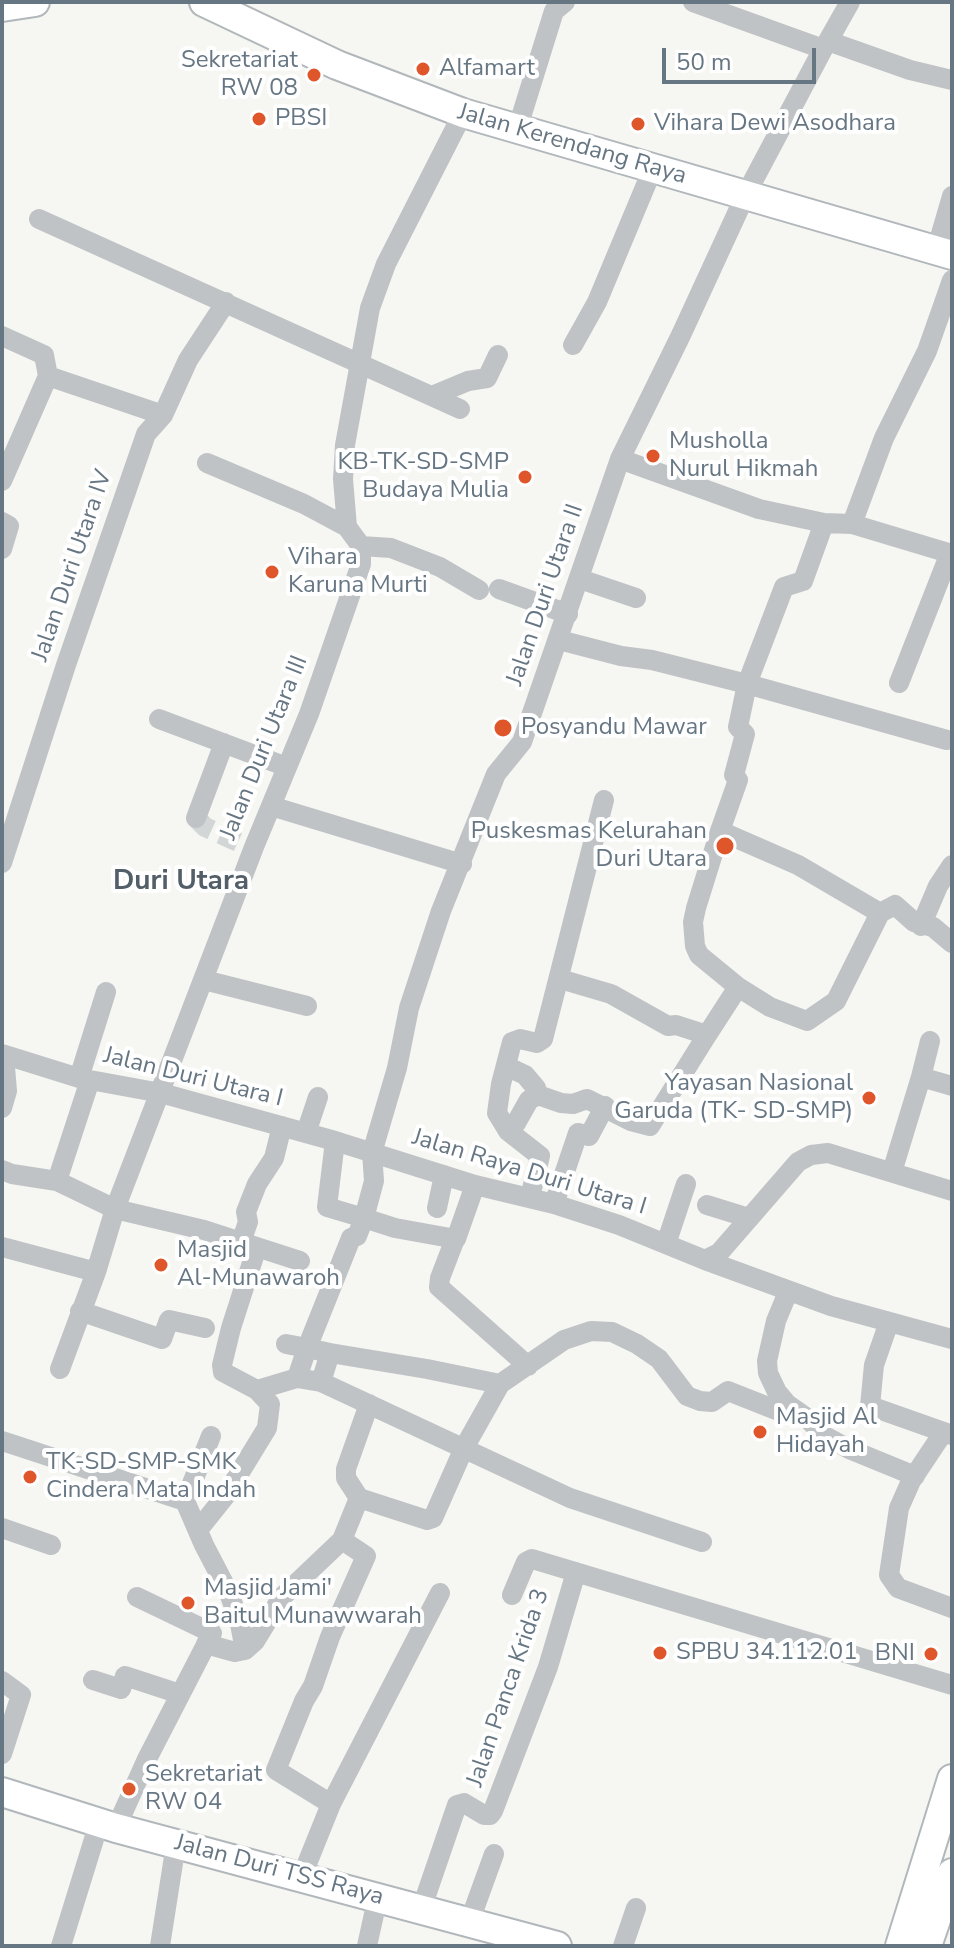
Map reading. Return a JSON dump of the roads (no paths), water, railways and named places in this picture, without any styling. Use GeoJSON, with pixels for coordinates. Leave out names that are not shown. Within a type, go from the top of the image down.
{"type":"FeatureCollection","features":[{"type":"Feature","properties":{"kind":"street"},"geometry":{"type":"LineString","coordinates":[[2,7],[35,2]]}},
{"type":"Feature","properties":{"kind":"street","name":"Jalan Kerendang Raya"},"geometry":{"type":"LineString","coordinates":[[204,2],[337,65],[463,113],[944,253]]}},
{"type":"Feature","properties":{"kind":"street"},"geometry":{"type":"LineString","coordinates":[[517,130],[554,11],[565,2]]}},
{"type":"Feature","properties":{"kind":"street"},"geometry":{"type":"LineString","coordinates":[[693,2],[826,45],[952,80]]}},
{"type":"Feature","properties":{"kind":"street","name":"Jalan Duri Utara II"},"geometry":{"type":"LineString","coordinates":[[297,1378],[351,1238],[357,1236],[364,1218],[374,1181],[372,1153],[397,1068],[409,1008],[441,911],[496,774],[522,742],[620,459],[745,196],[850,2]]}},
{"type":"Feature","properties":{"kind":"street"},"geometry":{"type":"LineString","coordinates":[[347,527],[343,479],[345,445],[370,308],[386,264],[463,113]]}},
{"type":"Feature","properties":{"kind":"street"},"geometry":{"type":"LineString","coordinates":[[573,345],[597,302],[653,168]]}},
{"type":"Feature","properties":{"kind":"street"},"geometry":{"type":"LineString","coordinates":[[944,253],[952,196]]}},
{"type":"Feature","properties":{"kind":"street"},"geometry":{"type":"LineString","coordinates":[[39,219],[460,409]]}},
{"type":"Feature","properties":{"kind":"street"},"geometry":{"type":"LineString","coordinates":[[852,524],[884,438],[927,351],[952,280]]}},
{"type":"Feature","properties":{"kind":"street","name":"Jalan Duri Utara IV"},"geometry":{"type":"LineString","coordinates":[[2,863],[146,434],[163,415],[188,360],[226,302]]}},
{"type":"Feature","properties":{"kind":"street"},"geometry":{"type":"LineString","coordinates":[[2,336],[44,355],[48,376],[2,481]]}},
{"type":"Feature","properties":{"kind":"street"},"geometry":{"type":"LineString","coordinates":[[432,396],[468,381],[487,378],[498,355]]}},
{"type":"Feature","properties":{"kind":"street"},"geometry":{"type":"LineString","coordinates":[[48,376],[163,415]]}},
{"type":"Feature","properties":{"kind":"street"},"geometry":{"type":"LineString","coordinates":[[620,459],[759,509],[824,523],[852,524],[951,554],[899,683]]}},
{"type":"Feature","properties":{"kind":"street"},"geometry":{"type":"LineString","coordinates":[[207,463],[304,504],[347,527],[361,546],[391,548],[489,590],[568,614]]}},
{"type":"Feature","properties":{"kind":"street"},"geometry":{"type":"LineString","coordinates":[[2,522],[9,526],[2,549]]}},
{"type":"Feature","properties":{"kind":"street"},"geometry":{"type":"LineString","coordinates":[[824,523],[803,581],[784,587],[747,684],[738,727],[745,734],[734,775],[738,780],[696,908],[693,922],[695,946],[699,955],[738,987],[788,1015],[807,1021],[836,1001],[880,913],[895,905],[921,926],[933,927],[952,943]]}},
{"type":"Feature","properties":{"kind":"street","name":"Jalan Duri Utara III"},"geometry":{"type":"LineString","coordinates":[[60,1369],[96,1272],[115,1209],[204,980],[246,844],[271,806],[314,700],[361,564],[361,546]]}},
{"type":"Feature","properties":{"kind":"street"},"geometry":{"type":"LineString","coordinates":[[580,579],[636,598]]}},
{"type":"Feature","properties":{"kind":"street"},"geometry":{"type":"LineString","coordinates":[[559,640],[747,684],[947,740]]}},
{"type":"Feature","properties":{"kind":"street"},"geometry":{"type":"LineString","coordinates":[[159,719],[287,767]]}},
{"type":"Feature","properties":{"kind":"street"},"geometry":{"type":"LineString","coordinates":[[196,818],[224,743]]}},
{"type":"Feature","properties":{"kind":"street"},"geometry":{"type":"LineString","coordinates":[[530,1197],[540,1156],[508,1131],[497,1113],[512,1042],[520,1039],[537,1043],[543,1039],[604,800]]}},
{"type":"Feature","properties":{"kind":"street"},"geometry":{"type":"LineString","coordinates":[[271,806],[462,864]]}},
{"type":"Feature","properties":{"kind":"street"},"geometry":{"type":"LineString","coordinates":[[720,831],[798,865],[880,913]]}},
{"type":"Feature","properties":{"kind":"street"},"geometry":{"type":"LineString","coordinates":[[921,926],[938,886],[952,865]]}},
{"type":"Feature","properties":{"kind":"street"},"geometry":{"type":"LineString","coordinates":[[560,979],[611,994],[668,1026],[676,1025],[707,1035]]}},
{"type":"Feature","properties":{"kind":"street"},"geometry":{"type":"LineString","coordinates":[[204,980],[307,1006]]}},
{"type":"Feature","properties":{"kind":"street"},"geometry":{"type":"LineString","coordinates":[[508,1131],[529,1100],[538,1095],[573,1104],[587,1099],[631,1121],[650,1126],[738,987]]}},
{"type":"Feature","properties":{"kind":"street"},"geometry":{"type":"LineString","coordinates":[[57,1181],[106,992]]}},
{"type":"Feature","properties":{"kind":"street"},"geometry":{"type":"LineString","coordinates":[[892,1172],[930,1041]]}},
{"type":"Feature","properties":{"kind":"street"},"geometry":{"type":"LineString","coordinates":[[2,1108],[7,1091],[3,1055]]}},
{"type":"Feature","properties":{"kind":"street","name":"Jalan Duri Utara I"},"geometry":{"type":"LineString","coordinates":[[3,1055],[85,1079],[161,1093],[372,1153]]}},
{"type":"Feature","properties":{"kind":"street"},"geometry":{"type":"LineString","coordinates":[[506,1066],[525,1075],[538,1095]]}},
{"type":"Feature","properties":{"kind":"street"},"geometry":{"type":"LineString","coordinates":[[921,1077],[952,1086]]}},
{"type":"Feature","properties":{"kind":"street"},"geometry":{"type":"LineString","coordinates":[[306,1133],[318,1097]]}},
{"type":"Feature","properties":{"kind":"street"},"geometry":{"type":"LineString","coordinates":[[554,1204],[578,1133],[589,1136],[605,1106]]}},
{"type":"Feature","properties":{"kind":"street"},"geometry":{"type":"LineString","coordinates":[[198,1530],[226,1495],[267,1428],[270,1404],[257,1390],[223,1372],[222,1365],[249,1244],[246,1212],[257,1184],[274,1158],[282,1126]]}},
{"type":"Feature","properties":{"kind":"street"},"geometry":{"type":"LineString","coordinates":[[335,1141],[327,1207],[395,1228],[455,1239]]}},
{"type":"Feature","properties":{"kind":"street"},"geometry":{"type":"LineString","coordinates":[[788,1147],[811,1155]]}},
{"type":"Feature","properties":{"kind":"street","name":"Jalan Raya Duri Utara I"},"geometry":{"type":"LineString","coordinates":[[372,1153],[475,1185],[554,1204],[619,1225],[788,1292],[952,1339]]}},
{"type":"Feature","properties":{"kind":"street"},"geometry":{"type":"LineString","coordinates":[[705,1260],[719,1253],[798,1162],[811,1155],[828,1153],[952,1191]]}},
{"type":"Feature","properties":{"kind":"street"},"geometry":{"type":"LineString","coordinates":[[2,1170],[57,1181],[115,1209],[204,1230],[300,1261]]}},
{"type":"Feature","properties":{"kind":"street"},"geometry":{"type":"LineString","coordinates":[[437,1208],[444,1175]]}},
{"type":"Feature","properties":{"kind":"street"},"geometry":{"type":"LineString","coordinates":[[666,1244],[686,1184]]}},
{"type":"Feature","properties":{"kind":"street"},"geometry":{"type":"LineString","coordinates":[[475,1185],[439,1287],[528,1366]]}},
{"type":"Feature","properties":{"kind":"street"},"geometry":{"type":"LineString","coordinates":[[707,1205],[749,1218]]}},
{"type":"Feature","properties":{"kind":"street"},"geometry":{"type":"LineString","coordinates":[[2,1247],[96,1272]]}},
{"type":"Feature","properties":{"kind":"street"},"geometry":{"type":"LineString","coordinates":[[788,1292],[770,1340],[768,1373],[777,1392],[823,1435],[915,1476]]}},
{"type":"Feature","properties":{"kind":"street"},"geometry":{"type":"LineString","coordinates":[[80,1311],[163,1339],[169,1320],[205,1328]]}},
{"type":"Feature","properties":{"kind":"street"},"geometry":{"type":"LineString","coordinates":[[889,1322],[874,1365],[870,1406],[948,1434],[915,1476],[899,1508],[889,1575],[898,1588],[952,1608]]}},
{"type":"Feature","properties":{"kind":"street"},"geometry":{"type":"LineString","coordinates":[[369,1404],[346,1469],[346,1478],[359,1498],[427,1520],[433,1518],[464,1448],[500,1384],[564,1340],[591,1331],[612,1332],[637,1344],[659,1359],[687,1396],[712,1402],[728,1391],[786,1414],[807,1418]]}},
{"type":"Feature","properties":{"kind":"street"},"geometry":{"type":"LineString","coordinates":[[286,1344],[500,1384]]}},
{"type":"Feature","properties":{"kind":"street"},"geometry":{"type":"LineString","coordinates":[[321,1382],[330,1353]]}},
{"type":"Feature","properties":{"kind":"street"},"geometry":{"type":"LineString","coordinates":[[257,1390],[297,1378],[321,1382],[570,1498],[702,1542]]}},
{"type":"Feature","properties":{"kind":"street"},"geometry":{"type":"LineString","coordinates":[[211,1436],[185,1501],[229,1593],[245,1650]]}},
{"type":"Feature","properties":{"kind":"street"},"geometry":{"type":"LineString","coordinates":[[2,1441],[185,1501]]}},
{"type":"Feature","properties":{"kind":"street"},"geometry":{"type":"LineString","coordinates":[[206,1644],[235,1652],[245,1650],[255,1641],[282,1597],[342,1540],[359,1498]]}},
{"type":"Feature","properties":{"kind":"street"},"geometry":{"type":"LineString","coordinates":[[2,1528],[51,1545]]}},
{"type":"Feature","properties":{"kind":"street"},"geometry":{"type":"LineString","coordinates":[[331,1804],[276,1770],[366,1556],[342,1540]]}},
{"type":"Feature","properties":{"kind":"street"},"geometry":{"type":"LineString","coordinates":[[512,1595],[529,1559],[952,1685]]}},
{"type":"Feature","properties":{"kind":"street","name":"Jalan Panca Krida 3"},"geometry":{"type":"LineString","coordinates":[[421,1910],[457,1805],[464,1803],[487,1815],[493,1811],[548,1667],[576,1572]]}},
{"type":"Feature","properties":{"kind":"street"},"geometry":{"type":"LineString","coordinates":[[302,1876],[331,1804],[440,1593]]}},
{"type":"Feature","properties":{"kind":"street"},"geometry":{"type":"LineString","coordinates":[[61,1946],[107,1825],[147,1759],[211,1632],[137,1597]]}},
{"type":"Feature","properties":{"kind":"street"},"geometry":{"type":"LineString","coordinates":[[93,1680],[121,1689],[125,1676],[180,1694]]}},
{"type":"Feature","properties":{"kind":"street"},"geometry":{"type":"LineString","coordinates":[[2,1681],[21,1695],[2,1754]]}},
{"type":"Feature","properties":{"kind":"street"},"geometry":{"type":"LineString","coordinates":[[900,1946],[952,1779]]}},
{"type":"Feature","properties":{"kind":"street","name":"Jalan Duri TSS Raya"},"geometry":{"type":"LineString","coordinates":[[2,1792],[107,1825],[557,1946]]}},
{"type":"Feature","properties":{"kind":"street"},"geometry":{"type":"LineString","coordinates":[[160,1946],[176,1844]]}},
{"type":"Feature","properties":{"kind":"street"},"geometry":{"type":"LineString","coordinates":[[469,1923],[494,1854]]}},
{"type":"Feature","properties":{"kind":"street"},"geometry":{"type":"LineString","coordinates":[[927,1946],[952,1873]]}},
{"type":"Feature","properties":{"kind":"street"},"geometry":{"type":"LineString","coordinates":[[367,1946],[378,1896]]}},
{"type":"Feature","properties":{"kind":"street"},"geometry":{"type":"LineString","coordinates":[[623,1946],[636,1908]]}},
{"type":"Feature","properties":{"kind":"tunnel"},"geometry":{"type":"LineString","coordinates":[[196,818],[205,827],[238,842]]}},
{"type":"Feature","properties":{"kind":"place","name":"Alfamart"},"geometry":{"type":"Point","coordinates":[423,69]}},
{"type":"Feature","properties":{"kind":"place","name":"Sekretariat RW 08"},"geometry":{"type":"Point","coordinates":[314,75]}},
{"type":"Feature","properties":{"kind":"place","name":"PBSI"},"geometry":{"type":"Point","coordinates":[259,119]}},
{"type":"Feature","properties":{"kind":"place","name":"Vihara Dewi Asodhara"},"geometry":{"type":"Point","coordinates":[638,124]}},
{"type":"Feature","properties":{"kind":"place","name":"Musholla Nurul Hikmah"},"geometry":{"type":"Point","coordinates":[653,456]}},
{"type":"Feature","properties":{"kind":"place","name":"KB-TK-SD-SMP Budaya Mulia"},"geometry":{"type":"Point","coordinates":[525,477]}},
{"type":"Feature","properties":{"kind":"place","name":"Vihara Karuna Murti"},"geometry":{"type":"Point","coordinates":[272,572]}},
{"type":"Feature","properties":{"kind":"place","name":"Posyandu Mawar"},"geometry":{"type":"Point","coordinates":[503,728]}},
{"type":"Feature","properties":{"kind":"place","name":"Puskesmas Kelurahan Duri Utara"},"geometry":{"type":"Point","coordinates":[725,846]}},
{"type":"Feature","properties":{"kind":"place","name":"Yayasan Nasional Garuda (TK- SD-SMP)"},"geometry":{"type":"Point","coordinates":[869,1098]}},
{"type":"Feature","properties":{"kind":"place","name":"Masjid Al-Munawaroh"},"geometry":{"type":"Point","coordinates":[161,1265]}},
{"type":"Feature","properties":{"kind":"place","name":"Masjid Al Hidayah"},"geometry":{"type":"Point","coordinates":[760,1432]}},
{"type":"Feature","properties":{"kind":"place","name":"TK-SD-SMP-SMK Cindera Mata Indah"},"geometry":{"type":"Point","coordinates":[30,1477]}},
{"type":"Feature","properties":{"kind":"place","name":"Masjid Jami' Baitul Munawwarah"},"geometry":{"type":"Point","coordinates":[188,1603]}},
{"type":"Feature","properties":{"kind":"place","name":"SPBU 34.112.01"},"geometry":{"type":"Point","coordinates":[660,1653]}},
{"type":"Feature","properties":{"kind":"place","name":"BNI"},"geometry":{"type":"Point","coordinates":[931,1654]}},
{"type":"Feature","properties":{"kind":"place","name":"Sekretariat RW 04"},"geometry":{"type":"Point","coordinates":[129,1789]}},
{"type":"Feature","properties":{"kind":"district","name":"Duri Utara"},"geometry":{"type":"Point","coordinates":[181,882]}}]}
